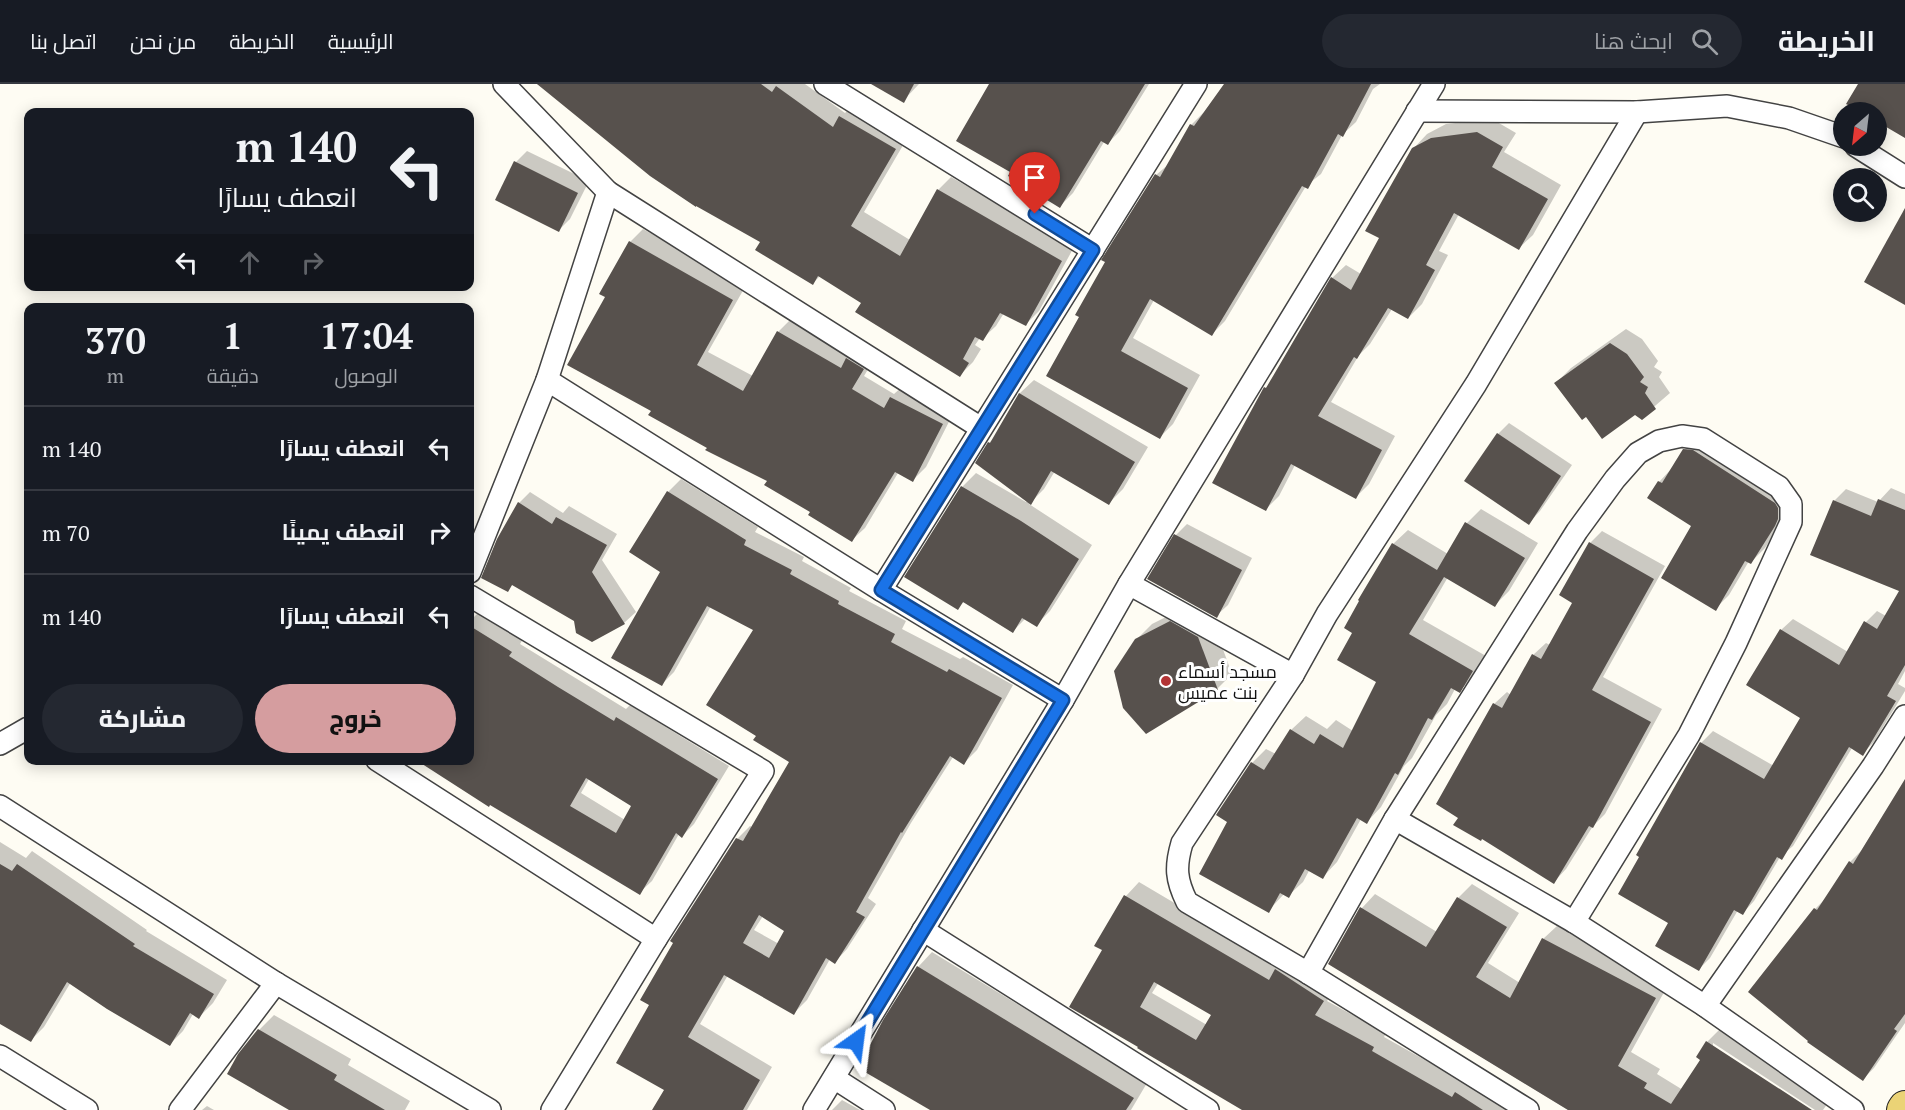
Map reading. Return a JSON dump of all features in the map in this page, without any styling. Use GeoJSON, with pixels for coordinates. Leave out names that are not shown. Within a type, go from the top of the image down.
{"type":"FeatureCollection","features":[{"type":"Feature","properties":{"kind":"street"},"geometry":{"type":"LineString","coordinates":[[504,84],[608,192],[981,428]]}},
{"type":"Feature","properties":{"kind":"street"},"geometry":{"type":"LineString","coordinates":[[825,84],[1093,250]]}},
{"type":"Feature","properties":{"kind":"street"},"geometry":{"type":"LineString","coordinates":[[881,590],[1196,84]]}},
{"type":"Feature","properties":{"kind":"street"},"geometry":{"type":"LineString","coordinates":[[814,1110],[1063,700],[1129,584],[1434,84]]}},
{"type":"Feature","properties":{"kind":"street"},"geometry":{"type":"LineString","coordinates":[[1417,111],[1637,112],[1727,106],[1789,118],[1833,133]]}},
{"type":"Feature","properties":{"kind":"street"},"geometry":{"type":"LineString","coordinates":[[1528,1110],[1308,973],[1187,902],[1178,885],[1177,861],[1182,843],[1293,675],[1327,614],[1476,384],[1637,112]]}},
{"type":"Feature","properties":{"kind":"street"},"geometry":{"type":"LineString","coordinates":[[1872,156],[1905,177]]}},
{"type":"Feature","properties":{"kind":"street"},"geometry":{"type":"LineString","coordinates":[[474,562],[547,380],[608,192]]}},
{"type":"Feature","properties":{"kind":"street"},"geometry":{"type":"LineString","coordinates":[[547,380],[881,590],[1063,700]]}},
{"type":"Feature","properties":{"kind":"street"},"geometry":{"type":"LineString","coordinates":[[1308,973],[1395,819],[1577,531],[1615,479],[1638,453],[1659,441],[1682,436],[1703,439],[1779,486],[1791,504],[1791,522],[1736,643],[1689,735],[1574,921]]}},
{"type":"Feature","properties":{"kind":"street"},"geometry":{"type":"LineString","coordinates":[[1129,584],[1293,675]]}},
{"type":"Feature","properties":{"kind":"street"},"geometry":{"type":"LineString","coordinates":[[474,598],[763,771],[656,939],[552,1110]]}},
{"type":"Feature","properties":{"kind":"street"},"geometry":{"type":"LineString","coordinates":[[1705,1006],[1873,766],[1905,716]]}},
{"type":"Feature","properties":{"kind":"street"},"geometry":{"type":"LineString","coordinates":[[0,744],[24,730]]}},
{"type":"Feature","properties":{"kind":"street"},"geometry":{"type":"LineString","coordinates":[[390,765],[656,939]]}},
{"type":"Feature","properties":{"kind":"street"},"geometry":{"type":"LineString","coordinates":[[0,806],[459,1103],[490,1110]]}},
{"type":"Feature","properties":{"kind":"street"},"geometry":{"type":"LineString","coordinates":[[1395,819],[1574,921],[1705,1006],[1853,1110]]}},
{"type":"Feature","properties":{"kind":"street"},"geometry":{"type":"LineString","coordinates":[[923,930],[1208,1110]]}},
{"type":"Feature","properties":{"kind":"street"},"geometry":{"type":"LineString","coordinates":[[180,1110],[276,983]]}},
{"type":"Feature","properties":{"kind":"street"},"geometry":{"type":"LineString","coordinates":[[0,1056],[87,1110]]}},
{"type":"Feature","properties":{"kind":"street"},"geometry":{"type":"LineString","coordinates":[[834,1078],[884,1110]]}},
{"type":"Feature","properties":{"kind":"building"},"geometry":{"type":"Polygon","coordinates":[[[537,84],[761,84],[772,92],[776,86],[833,127],[839,116],[896,149],[851,226],[900,256],[937,189],[1062,261],[1026,326],[1000,313],[983,341],[975,337],[963,359],[969,363],[960,377],[855,312],[861,303],[818,276],[813,285],[755,250],[760,242],[696,207],[650,176],[537,84]]]}},
{"type":"Feature","properties":{"kind":"building"},"geometry":{"type":"Polygon","coordinates":[[[871,84],[914,84],[904,103],[871,84]]]}},
{"type":"Feature","properties":{"kind":"building"},"geometry":{"type":"Polygon","coordinates":[[[989,84],[1145,84],[1108,145],[1101,141],[1060,208],[1008,176],[1010,172],[956,141],[989,84]]]}},
{"type":"Feature","properties":{"kind":"building"},"geometry":{"type":"Polygon","coordinates":[[[1224,84],[1371,84],[1343,137],[1338,134],[1308,189],[1302,186],[1212,336],[1150,299],[1121,351],[1188,388],[1160,439],[1046,376],[1079,317],[1075,315],[1105,262],[1101,260],[1155,174],[1160,177],[1190,124],[1194,126],[1224,84]]]}},
{"type":"Feature","properties":{"kind":"building"},"geometry":{"type":"Polygon","coordinates":[[[1858,84],[1905,84],[1905,138],[1887,127],[1887,102],[1847,102],[1858,84]]]}},
{"type":"Feature","properties":{"kind":"building"},"geometry":{"type":"Polygon","coordinates":[[[1477,132],[1503,147],[1492,167],[1548,199],[1519,250],[1454,213],[1426,265],[1435,270],[1408,319],[1388,308],[1357,359],[1354,357],[1318,416],[1382,450],[1356,499],[1291,464],[1266,511],[1212,483],[1264,387],[1266,388],[1331,277],[1351,290],[1379,238],[1365,231],[1412,148],[1431,138],[1477,132]]]}},
{"type":"Feature","properties":{"kind":"building"},"geometry":{"type":"Polygon","coordinates":[[[514,161],[578,193],[559,232],[495,200],[514,161]]]}},
{"type":"Feature","properties":{"kind":"building"},"geometry":{"type":"Polygon","coordinates":[[[1905,208],[1905,305],[1864,282],[1905,208]]]}},
{"type":"Feature","properties":{"kind":"building"},"geometry":{"type":"Polygon","coordinates":[[[629,241],[733,300],[697,365],[743,391],[777,331],[841,368],[846,358],[864,369],[852,389],[884,408],[890,397],[943,424],[913,482],[895,472],[852,542],[808,515],[810,512],[764,485],[767,481],[705,450],[707,448],[648,415],[651,411],[567,365],[605,297],[599,294],[629,241]]]}},
{"type":"Feature","properties":{"kind":"building"},"geometry":{"type":"Polygon","coordinates":[[[1610,343],[1627,354],[1644,377],[1640,382],[1648,387],[1645,393],[1656,409],[1642,420],[1635,415],[1602,439],[1586,417],[1582,420],[1554,383],[1610,343]]]}},
{"type":"Feature","properties":{"kind":"building"},"geometry":{"type":"Polygon","coordinates":[[[1019,393],[1135,462],[1109,505],[1051,471],[1031,505],[975,463],[988,442],[990,443],[1019,393]]]}},
{"type":"Feature","properties":{"kind":"building"},"geometry":{"type":"Polygon","coordinates":[[[1497,433],[1561,476],[1529,525],[1464,481],[1497,433]]]}},
{"type":"Feature","properties":{"kind":"building"},"geometry":{"type":"Polygon","coordinates":[[[1683,449],[1693,450],[1775,503],[1778,508],[1778,519],[1775,526],[1751,564],[1745,561],[1716,611],[1661,578],[1691,526],[1647,498],[1658,481],[1662,483],[1683,449]]]}},
{"type":"Feature","properties":{"kind":"building"},"geometry":{"type":"Polygon","coordinates":[[[961,486],[1021,521],[1079,559],[1037,627],[1022,618],[1013,633],[963,602],[958,610],[904,577],[961,486]]]}},
{"type":"Feature","properties":{"kind":"building"},"geometry":{"type":"Polygon","coordinates":[[[667,491],[746,540],[744,545],[792,570],[790,574],[839,601],[838,604],[895,634],[891,642],[947,672],[949,669],[1002,698],[964,765],[950,756],[901,832],[856,912],[865,917],[835,964],[826,958],[794,1015],[724,975],[688,1037],[760,1080],[743,1110],[652,1110],[664,1090],[616,1063],[649,1005],[640,1000],[673,943],[670,941],[736,838],[743,841],[789,762],[753,740],[756,736],[706,705],[753,630],[707,606],[662,686],[611,658],[660,572],[629,552],[667,491]],[[759,915],[743,943],[769,958],[784,931],[759,915]]]}},
{"type":"Feature","properties":{"kind":"building"},"geometry":{"type":"Polygon","coordinates":[[[1878,499],[1905,510],[1905,665],[1887,696],[1896,701],[1863,756],[1849,747],[1782,860],[1777,857],[1743,915],[1734,910],[1699,971],[1655,946],[1668,923],[1618,894],[1639,857],[1636,855],[1700,742],[1764,779],[1800,718],[1746,685],[1780,629],[1839,665],[1864,621],[1877,629],[1899,591],[1810,555],[1833,500],[1871,516],[1878,499]]]}},
{"type":"Feature","properties":{"kind":"building"},"geometry":{"type":"Polygon","coordinates":[[[518,502],[552,524],[556,517],[607,545],[592,572],[625,624],[592,642],[576,633],[574,621],[512,585],[508,592],[481,578],[497,539],[518,502]]]}},
{"type":"Feature","properties":{"kind":"building"},"geometry":{"type":"Polygon","coordinates":[[[1465,522],[1525,558],[1495,607],[1444,577],[1409,634],[1473,671],[1460,693],[1451,688],[1432,720],[1428,718],[1398,775],[1395,773],[1367,824],[1357,818],[1323,879],[1305,869],[1289,898],[1280,893],[1269,913],[1199,874],[1227,822],[1216,815],[1251,762],[1264,770],[1290,729],[1314,744],[1320,734],[1343,748],[1376,682],[1337,660],[1352,633],[1344,628],[1392,543],[1437,570],[1465,522]]]}},
{"type":"Feature","properties":{"kind":"building"},"geometry":{"type":"Polygon","coordinates":[[[1174,534],[1242,570],[1217,618],[1147,579],[1174,534]]]}},
{"type":"Feature","properties":{"kind":"building"},"geometry":{"type":"Polygon","coordinates":[[[1589,542],[1654,579],[1592,690],[1651,722],[1593,828],[1589,826],[1554,884],[1482,839],[1481,841],[1453,825],[1458,818],[1436,804],[1493,703],[1502,708],[1532,654],[1541,659],[1572,603],[1559,595],[1589,542]]]}},
{"type":"Feature","properties":{"kind":"building","name":"مسجد أسماء بنت عميس"},"geometry":{"type":"Polygon","coordinates":[[[1170,621],[1198,637],[1218,690],[1146,734],[1123,708],[1114,671],[1135,639],[1170,621]]]}},
{"type":"Feature","properties":{"kind":"building"},"geometry":{"type":"Polygon","coordinates":[[[474,628],[512,652],[509,656],[558,687],[614,721],[616,717],[718,779],[682,838],[676,833],[640,895],[490,805],[489,807],[424,765],[474,765],[474,628]],[[586,778],[570,806],[616,833],[631,806],[586,778]]]}},
{"type":"Feature","properties":{"kind":"building"},"geometry":{"type":"Polygon","coordinates":[[[1905,779],[1905,1014],[1894,1029],[1897,1031],[1863,1081],[1807,1042],[1748,992],[1814,908],[1817,910],[1849,861],[1853,864],[1905,779]]]}},
{"type":"Feature","properties":{"kind":"building"},"geometry":{"type":"Polygon","coordinates":[[[0,864],[12,871],[17,864],[135,944],[133,946],[214,994],[199,1019],[190,1013],[170,1046],[107,1009],[67,982],[31,1042],[0,1024],[0,864]]]}},
{"type":"Feature","properties":{"kind":"building"},"geometry":{"type":"Polygon","coordinates":[[[1124,895],[1269,980],[1275,969],[1324,1001],[1315,1015],[1374,1047],[1372,1051],[1452,1097],[1455,1092],[1483,1110],[1242,1110],[1069,1007],[1102,950],[1094,946],[1124,895]],[[1154,982],[1140,1007],[1196,1040],[1211,1015],[1154,982]]]}},
{"type":"Feature","properties":{"kind":"building"},"geometry":{"type":"Polygon","coordinates":[[[1457,897],[1507,927],[1476,977],[1510,998],[1542,938],[1656,998],[1618,1066],[1647,1083],[1644,1088],[1671,1104],[1700,1060],[1696,1057],[1706,1041],[1812,1110],[1568,1110],[1328,964],[1360,907],[1426,947],[1457,897]]]}},
{"type":"Feature","properties":{"kind":"building"},"geometry":{"type":"Polygon","coordinates":[[[917,966],[1134,1098],[1126,1110],[930,1110],[858,1068],[883,1020],[917,966]]]}},
{"type":"Feature","properties":{"kind":"building"},"geometry":{"type":"Polygon","coordinates":[[[258,1029],[337,1075],[334,1080],[385,1110],[289,1110],[227,1074],[238,1054],[258,1029]]]}},
{"type":"Feature","properties":{"kind":"place","name":"مسجد أسماء بنت عميس"},"geometry":{"type":"Point","coordinates":[1166,681]}},
{"type":"Feature","properties":{"kind":"route"},"geometry":{"type":"LineString","coordinates":[[856,1041],[1063,700],[881,590],[1093,250],[1035,214]]}}]}
